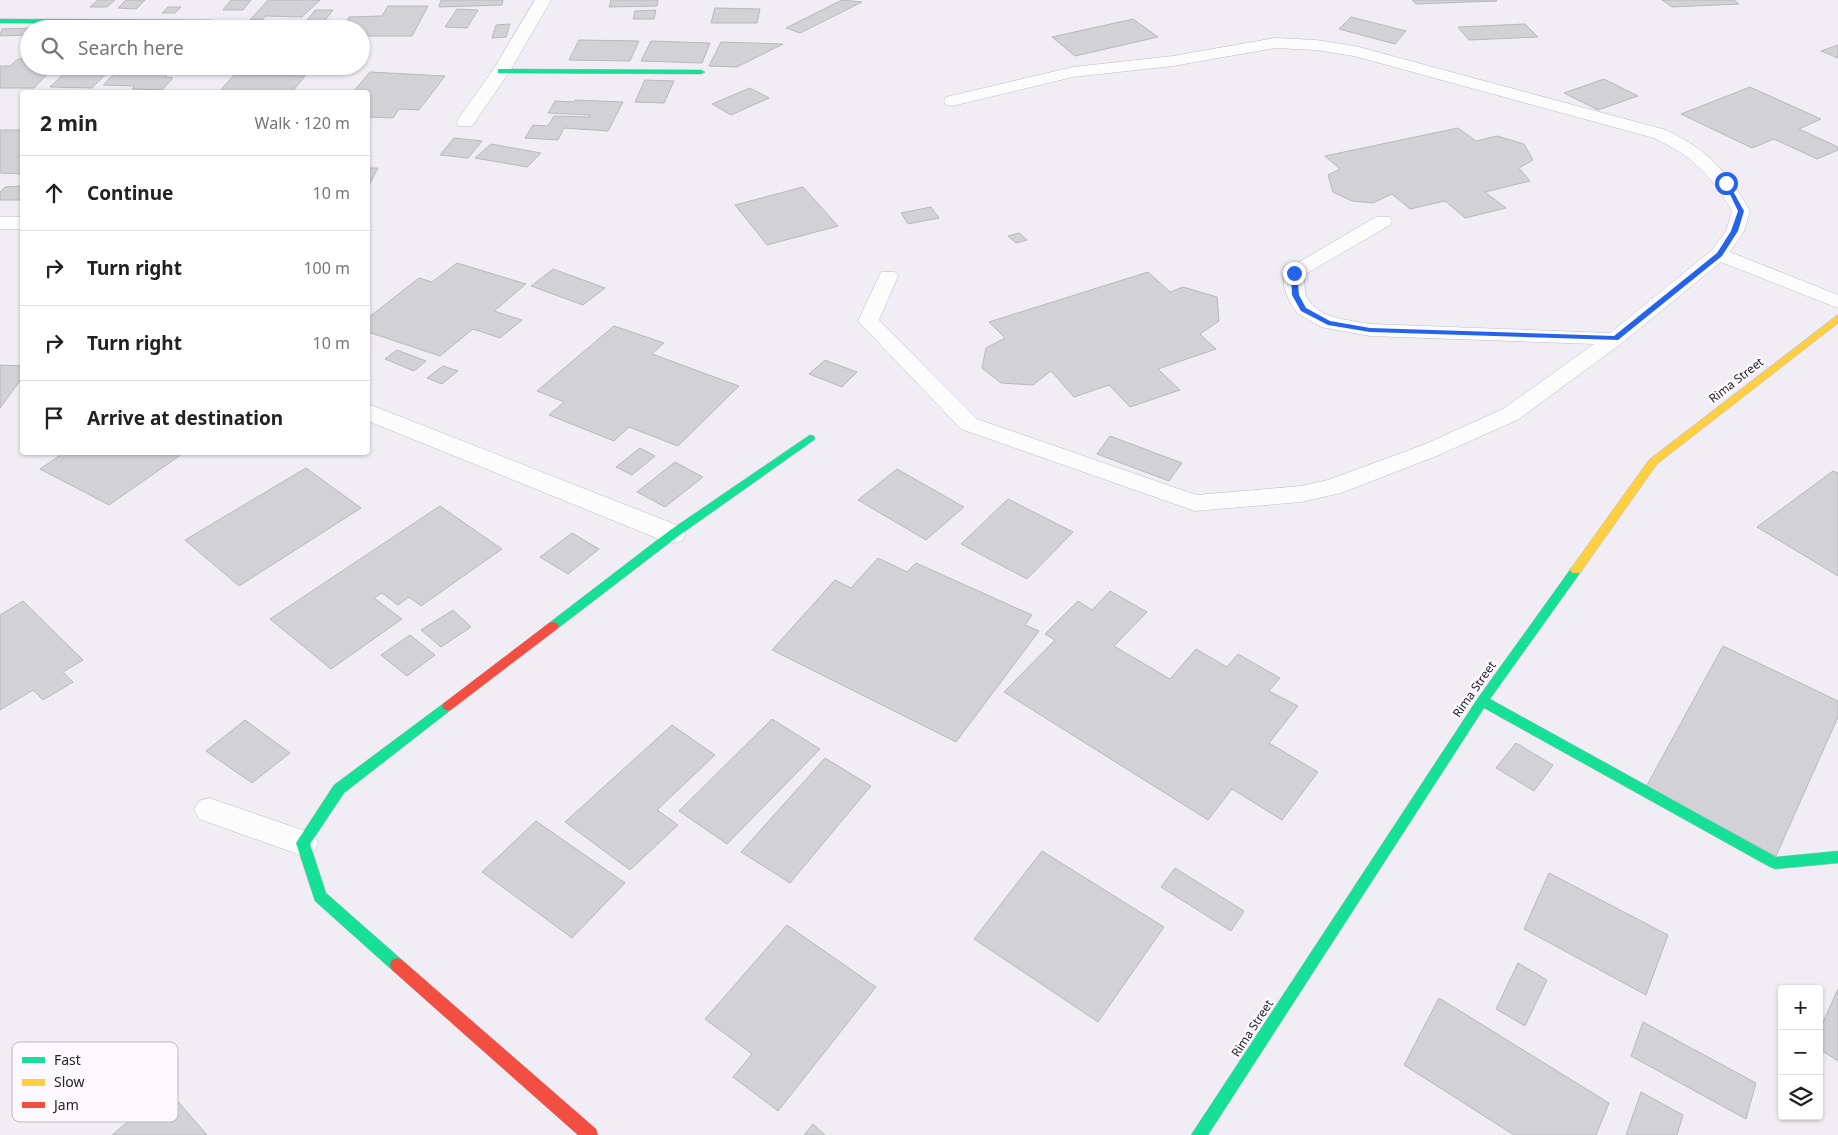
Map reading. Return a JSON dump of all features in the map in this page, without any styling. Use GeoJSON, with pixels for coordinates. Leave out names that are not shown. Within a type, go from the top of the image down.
{"type":"FeatureCollection","features":[{"type":"Feature","properties":{"kind":"street"},"geometry":{"type":"LineString","coordinates":[[465,122],[501,71],[543,0]]}},
{"type":"Feature","properties":{"kind":"street"},"geometry":{"type":"LineString","coordinates":[[0,21],[20,21]]}},
{"type":"Feature","properties":{"kind":"street"},"geometry":{"type":"LineString","coordinates":[[501,71],[701,72]]}},
{"type":"Feature","properties":{"kind":"street"},"geometry":{"type":"LineString","coordinates":[[0,223],[20,223]]}},
{"type":"Feature","properties":{"kind":"street","name":"Rima Street"},"geometry":{"type":"LineString","coordinates":[[1199,1135],[1482,701],[1653,462],[1838,318]]}},
{"type":"Feature","properties":{"kind":"street"},"geometry":{"type":"LineString","coordinates":[[370,413],[673,534]]}},
{"type":"Feature","properties":{"kind":"street"},"geometry":{"type":"LineString","coordinates":[[590,1135],[320,897],[302,843],[339,789],[673,534],[810,438]]}},
{"type":"Feature","properties":{"kind":"street"},"geometry":{"type":"LineString","coordinates":[[1482,701],[1775,863],[1838,857]]}},
{"type":"Feature","properties":{"kind":"lane"},"geometry":{"type":"LineString","coordinates":[[888,276],[868,321],[968,424],[1195,503],[1301,494],[1325,489],[1431,450],[1511,414],[1615,338],[1719,254],[1734,231],[1741,211],[1726,183],[1708,162],[1686,146],[1660,134],[1355,51],[1316,45],[1275,43],[1173,61],[1073,72],[952,100]]}},
{"type":"Feature","properties":{"kind":"lane"},"geometry":{"type":"LineString","coordinates":[[1383,221],[1294,273],[1296,295],[1304,309],[1328,323],[1370,330],[1615,338]]}},
{"type":"Feature","properties":{"kind":"lane"},"geometry":{"type":"LineString","coordinates":[[1719,254],[1838,302]]}},
{"type":"Feature","properties":{"kind":"lane"},"geometry":{"type":"LineString","coordinates":[[210,810],[302,843]]}},
{"type":"Feature","properties":{"kind":"building"},"geometry":{"type":"Polygon","coordinates":[[[98,0],[115,0],[107,7],[90,7],[98,0]]]}},
{"type":"Feature","properties":{"kind":"building"},"geometry":{"type":"Polygon","coordinates":[[[126,0],[145,0],[136,9],[118,8],[126,0]]]}},
{"type":"Feature","properties":{"kind":"building"},"geometry":{"type":"Polygon","coordinates":[[[231,0],[251,0],[243,10],[223,10],[231,0]]]}},
{"type":"Feature","properties":{"kind":"building"},"geometry":{"type":"Polygon","coordinates":[[[268,0],[320,0],[302,17],[266,16],[262,20],[250,20],[268,0]]]}},
{"type":"Feature","properties":{"kind":"building"},"geometry":{"type":"Polygon","coordinates":[[[441,0],[503,0],[502,5],[439,7],[441,0]]]}},
{"type":"Feature","properties":{"kind":"building"},"geometry":{"type":"Polygon","coordinates":[[[611,0],[658,0],[657,6],[609,7],[611,0]]]}},
{"type":"Feature","properties":{"kind":"building"},"geometry":{"type":"Polygon","coordinates":[[[842,0],[862,2],[800,33],[786,28],[842,0]]]}},
{"type":"Feature","properties":{"kind":"building"},"geometry":{"type":"Polygon","coordinates":[[[1412,0],[1496,0],[1497,1],[1416,4],[1412,0]]]}},
{"type":"Feature","properties":{"kind":"building"},"geometry":{"type":"Polygon","coordinates":[[[1662,0],[1734,0],[1739,4],[1672,7],[1662,0]]]}},
{"type":"Feature","properties":{"kind":"building"},"geometry":{"type":"Polygon","coordinates":[[[388,6],[428,6],[412,36],[370,36],[370,20],[347,20],[349,17],[382,16],[388,6]]]}},
{"type":"Feature","properties":{"kind":"building"},"geometry":{"type":"Polygon","coordinates":[[[168,7],[181,7],[175,13],[162,13],[168,7]]]}},
{"type":"Feature","properties":{"kind":"building"},"geometry":{"type":"Polygon","coordinates":[[[715,8],[760,9],[757,23],[711,23],[715,8]]]}},
{"type":"Feature","properties":{"kind":"building"},"geometry":{"type":"Polygon","coordinates":[[[457,9],[478,10],[467,28],[445,27],[457,9]]]}},
{"type":"Feature","properties":{"kind":"building"},"geometry":{"type":"Polygon","coordinates":[[[315,10],[333,10],[325,20],[307,20],[315,10]]]}},
{"type":"Feature","properties":{"kind":"building"},"geometry":{"type":"Polygon","coordinates":[[[656,10],[654,19],[633,19],[635,11],[656,10]]]}},
{"type":"Feature","properties":{"kind":"building"},"geometry":{"type":"Polygon","coordinates":[[[1351,17],[1406,31],[1395,44],[1339,29],[1351,17]]]}},
{"type":"Feature","properties":{"kind":"building"},"geometry":{"type":"Polygon","coordinates":[[[1133,19],[1158,37],[1075,56],[1052,37],[1133,19]]]}},
{"type":"Feature","properties":{"kind":"building"},"geometry":{"type":"Polygon","coordinates":[[[510,24],[506,37],[492,38],[496,25],[510,24]]]}},
{"type":"Feature","properties":{"kind":"building"},"geometry":{"type":"Polygon","coordinates":[[[1525,24],[1538,37],[1469,40],[1458,27],[1525,24]]]}},
{"type":"Feature","properties":{"kind":"building"},"geometry":{"type":"Polygon","coordinates":[[[20,28],[20,35],[0,36],[2,29],[20,28]]]}},
{"type":"Feature","properties":{"kind":"building"},"geometry":{"type":"Polygon","coordinates":[[[579,40],[639,41],[630,61],[569,60],[579,40]]]}},
{"type":"Feature","properties":{"kind":"building"},"geometry":{"type":"Polygon","coordinates":[[[651,41],[710,43],[702,63],[641,61],[651,41]]]}},
{"type":"Feature","properties":{"kind":"building"},"geometry":{"type":"Polygon","coordinates":[[[721,42],[783,44],[737,67],[709,66],[721,42]]]}},
{"type":"Feature","properties":{"kind":"building"},"geometry":{"type":"Polygon","coordinates":[[[1838,45],[1838,58],[1821,51],[1838,45]]]}},
{"type":"Feature","properties":{"kind":"building"},"geometry":{"type":"Polygon","coordinates":[[[20,59],[20,75],[46,75],[34,88],[0,88],[0,66],[10,66],[20,59]]]}},
{"type":"Feature","properties":{"kind":"building"},"geometry":{"type":"Polygon","coordinates":[[[370,72],[445,76],[419,110],[399,109],[393,118],[370,117],[370,90],[355,90],[367,75],[370,75],[370,72]]]}},
{"type":"Feature","properties":{"kind":"building"},"geometry":{"type":"Polygon","coordinates":[[[63,75],[105,75],[92,88],[50,87],[63,75]]]}},
{"type":"Feature","properties":{"kind":"building"},"geometry":{"type":"Polygon","coordinates":[[[113,75],[167,75],[165,77],[173,78],[162,90],[132,89],[135,86],[103,85],[113,75]]]}},
{"type":"Feature","properties":{"kind":"building"},"geometry":{"type":"Polygon","coordinates":[[[234,75],[305,76],[294,90],[221,90],[234,75]]]}},
{"type":"Feature","properties":{"kind":"building"},"geometry":{"type":"Polygon","coordinates":[[[1604,79],[1638,96],[1598,110],[1564,93],[1604,79]]]}},
{"type":"Feature","properties":{"kind":"building"},"geometry":{"type":"Polygon","coordinates":[[[645,80],[674,81],[664,103],[635,102],[645,80]]]}},
{"type":"Feature","properties":{"kind":"building"},"geometry":{"type":"Polygon","coordinates":[[[1750,87],[1821,119],[1799,129],[1838,147],[1838,150],[1817,159],[1774,139],[1752,148],[1681,114],[1750,87]]]}},
{"type":"Feature","properties":{"kind":"building"},"geometry":{"type":"Polygon","coordinates":[[[750,88],[769,98],[731,115],[712,104],[750,88]]]}},
{"type":"Feature","properties":{"kind":"building"},"geometry":{"type":"Polygon","coordinates":[[[575,100],[623,102],[608,131],[564,128],[558,140],[525,138],[533,125],[548,126],[554,116],[589,117],[590,115],[548,113],[555,101],[574,102],[575,100]]]}},
{"type":"Feature","properties":{"kind":"building"},"geometry":{"type":"Polygon","coordinates":[[[1458,128],[1476,141],[1497,136],[1524,144],[1533,160],[1519,168],[1530,181],[1485,192],[1506,208],[1465,218],[1445,201],[1410,209],[1392,194],[1373,203],[1352,201],[1333,192],[1328,175],[1340,169],[1325,156],[1458,128]]]}},
{"type":"Feature","properties":{"kind":"building"},"geometry":{"type":"Polygon","coordinates":[[[0,130],[20,130],[20,174],[0,173],[0,130]]]}},
{"type":"Feature","properties":{"kind":"building"},"geometry":{"type":"Polygon","coordinates":[[[454,138],[482,141],[468,158],[440,155],[454,138]]]}},
{"type":"Feature","properties":{"kind":"building"},"geometry":{"type":"Polygon","coordinates":[[[491,144],[541,153],[527,167],[475,158],[491,144]]]}},
{"type":"Feature","properties":{"kind":"building"},"geometry":{"type":"Polygon","coordinates":[[[370,168],[378,168],[370,183],[370,168]]]}},
{"type":"Feature","properties":{"kind":"building"},"geometry":{"type":"Polygon","coordinates":[[[20,186],[20,200],[0,200],[0,192],[5,187],[20,186]]]}},
{"type":"Feature","properties":{"kind":"building"},"geometry":{"type":"Polygon","coordinates":[[[803,187],[838,226],[767,245],[735,205],[803,187]]]}},
{"type":"Feature","properties":{"kind":"building"},"geometry":{"type":"Polygon","coordinates":[[[931,207],[939,218],[908,224],[901,213],[931,207]]]}},
{"type":"Feature","properties":{"kind":"building"},"geometry":{"type":"Polygon","coordinates":[[[1019,233],[1027,240],[1016,243],[1008,236],[1019,233]]]}},
{"type":"Feature","properties":{"kind":"building"},"geometry":{"type":"Polygon","coordinates":[[[457,263],[526,284],[494,311],[522,320],[500,338],[473,329],[440,356],[370,333],[370,316],[419,278],[432,282],[457,263]]]}},
{"type":"Feature","properties":{"kind":"building"},"geometry":{"type":"Polygon","coordinates":[[[553,269],[605,288],[583,305],[531,286],[553,269]]]}},
{"type":"Feature","properties":{"kind":"building"},"geometry":{"type":"Polygon","coordinates":[[[1148,272],[1170,292],[1183,287],[1217,297],[1219,321],[1200,334],[1216,349],[1158,369],[1180,390],[1130,407],[1109,385],[1074,397],[1051,371],[1033,385],[1001,383],[982,368],[986,348],[1005,338],[989,322],[1148,272]]]}},
{"type":"Feature","properties":{"kind":"building"},"geometry":{"type":"Polygon","coordinates":[[[614,326],[664,343],[652,354],[739,386],[678,446],[629,427],[614,441],[549,415],[564,402],[537,391],[614,326]]]}},
{"type":"Feature","properties":{"kind":"building"},"geometry":{"type":"Polygon","coordinates":[[[397,350],[426,361],[414,371],[385,359],[397,350]]]}},
{"type":"Feature","properties":{"kind":"building"},"geometry":{"type":"Polygon","coordinates":[[[825,360],[857,372],[842,387],[809,374],[825,360]]]}},
{"type":"Feature","properties":{"kind":"building"},"geometry":{"type":"Polygon","coordinates":[[[0,365],[20,366],[20,381],[0,408],[0,365]]]}},
{"type":"Feature","properties":{"kind":"building"},"geometry":{"type":"Polygon","coordinates":[[[443,366],[458,371],[442,384],[427,378],[443,366]]]}},
{"type":"Feature","properties":{"kind":"building"},"geometry":{"type":"Polygon","coordinates":[[[1110,436],[1182,463],[1169,481],[1097,454],[1110,436]]]}},
{"type":"Feature","properties":{"kind":"building"},"geometry":{"type":"Polygon","coordinates":[[[640,448],[655,456],[632,475],[616,467],[640,448]]]}},
{"type":"Feature","properties":{"kind":"building"},"geometry":{"type":"Polygon","coordinates":[[[61,455],[181,455],[109,505],[40,469],[61,455]]]}},
{"type":"Feature","properties":{"kind":"building"},"geometry":{"type":"Polygon","coordinates":[[[675,462],[703,477],[665,507],[637,492],[675,462]]]}},
{"type":"Feature","properties":{"kind":"building"},"geometry":{"type":"Polygon","coordinates":[[[306,468],[361,508],[239,586],[185,540],[306,468]]]}},
{"type":"Feature","properties":{"kind":"building"},"geometry":{"type":"Polygon","coordinates":[[[897,469],[964,507],[926,540],[858,500],[897,469]]]}},
{"type":"Feature","properties":{"kind":"building"},"geometry":{"type":"Polygon","coordinates":[[[1833,471],[1838,473],[1838,576],[1757,527],[1833,471]]]}},
{"type":"Feature","properties":{"kind":"building"},"geometry":{"type":"Polygon","coordinates":[[[1008,499],[1073,532],[1027,579],[961,544],[1008,499]]]}},
{"type":"Feature","properties":{"kind":"building"},"geometry":{"type":"Polygon","coordinates":[[[440,506],[502,549],[421,606],[409,597],[398,605],[382,593],[374,598],[402,619],[331,669],[270,619],[440,506]]]}},
{"type":"Feature","properties":{"kind":"building"},"geometry":{"type":"Polygon","coordinates":[[[572,533],[599,549],[568,574],[540,557],[572,533]]]}},
{"type":"Feature","properties":{"kind":"building"},"geometry":{"type":"Polygon","coordinates":[[[878,558],[907,572],[916,563],[1032,615],[1025,625],[1039,631],[956,742],[772,650],[835,580],[851,588],[878,558]]]}},
{"type":"Feature","properties":{"kind":"building"},"geometry":{"type":"Polygon","coordinates":[[[1110,591],[1147,612],[1114,646],[1170,679],[1196,649],[1227,667],[1238,654],[1280,678],[1269,691],[1298,706],[1269,743],[1318,772],[1282,820],[1232,789],[1208,820],[1004,692],[1055,640],[1045,634],[1078,601],[1092,610],[1110,591]]]}},
{"type":"Feature","properties":{"kind":"building"},"geometry":{"type":"Polygon","coordinates":[[[23,601],[83,660],[63,672],[73,682],[43,700],[33,690],[0,710],[0,615],[23,601]]]}},
{"type":"Feature","properties":{"kind":"building"},"geometry":{"type":"Polygon","coordinates":[[[453,610],[471,627],[441,647],[421,630],[453,610]]]}},
{"type":"Feature","properties":{"kind":"building"},"geometry":{"type":"Polygon","coordinates":[[[410,635],[435,655],[407,676],[381,655],[410,635]]]}},
{"type":"Feature","properties":{"kind":"building"},"geometry":{"type":"Polygon","coordinates":[[[1723,646],[1838,701],[1838,717],[1776,856],[1646,787],[1723,646]]]}},
{"type":"Feature","properties":{"kind":"building"},"geometry":{"type":"Polygon","coordinates":[[[772,719],[820,749],[727,844],[679,811],[772,719]]]}},
{"type":"Feature","properties":{"kind":"building"},"geometry":{"type":"Polygon","coordinates":[[[245,720],[290,753],[252,783],[206,751],[245,720]]]}},
{"type":"Feature","properties":{"kind":"building"},"geometry":{"type":"Polygon","coordinates":[[[672,725],[715,755],[657,810],[678,825],[630,870],[565,822],[672,725]]]}},
{"type":"Feature","properties":{"kind":"building"},"geometry":{"type":"Polygon","coordinates":[[[1516,743],[1553,765],[1534,791],[1496,768],[1516,743]]]}},
{"type":"Feature","properties":{"kind":"building"},"geometry":{"type":"Polygon","coordinates":[[[825,758],[871,786],[790,883],[741,852],[825,758]]]}},
{"type":"Feature","properties":{"kind":"building"},"geometry":{"type":"Polygon","coordinates":[[[536,821],[625,883],[572,938],[482,872],[536,821]]]}},
{"type":"Feature","properties":{"kind":"building"},"geometry":{"type":"Polygon","coordinates":[[[1042,851],[1164,927],[1098,1022],[974,939],[1042,851]]]}},
{"type":"Feature","properties":{"kind":"building"},"geometry":{"type":"Polygon","coordinates":[[[1175,868],[1244,911],[1231,931],[1161,887],[1175,868]]]}},
{"type":"Feature","properties":{"kind":"building"},"geometry":{"type":"Polygon","coordinates":[[[1549,873],[1668,935],[1646,995],[1524,929],[1549,873]]]}},
{"type":"Feature","properties":{"kind":"building"},"geometry":{"type":"Polygon","coordinates":[[[787,925],[876,987],[778,1111],[733,1077],[752,1054],[705,1019],[787,925]]]}},
{"type":"Feature","properties":{"kind":"building"},"geometry":{"type":"Polygon","coordinates":[[[1518,963],[1547,980],[1525,1026],[1496,1009],[1518,963]]]}},
{"type":"Feature","properties":{"kind":"building"},"geometry":{"type":"Polygon","coordinates":[[[1838,989],[1838,1061],[1823,1052],[1823,1022],[1838,989]]]}},
{"type":"Feature","properties":{"kind":"building"},"geometry":{"type":"Polygon","coordinates":[[[1439,998],[1609,1103],[1596,1135],[1514,1135],[1404,1065],[1439,998]]]}},
{"type":"Feature","properties":{"kind":"building"},"geometry":{"type":"Polygon","coordinates":[[[1643,1022],[1756,1083],[1746,1119],[1631,1056],[1643,1022]]]}},
{"type":"Feature","properties":{"kind":"building"},"geometry":{"type":"Polygon","coordinates":[[[1641,1092],[1683,1115],[1677,1135],[1626,1135],[1641,1092]]]}},
{"type":"Feature","properties":{"kind":"building"},"geometry":{"type":"Polygon","coordinates":[[[178,1102],[207,1135],[112,1135],[128,1122],[178,1122],[178,1102]]]}},
{"type":"Feature","properties":{"kind":"building"},"geometry":{"type":"Polygon","coordinates":[[[813,1124],[825,1135],[804,1135],[813,1124]]]}},
{"type":"Feature","properties":{"kind":"traffic: fast"},"geometry":{"type":"LineString","coordinates":[[0,21],[20,21]]}},
{"type":"Feature","properties":{"kind":"traffic: fast"},"geometry":{"type":"LineString","coordinates":[[501,71],[701,72]]}},
{"type":"Feature","properties":{"kind":"traffic: fast"},"geometry":{"type":"LineString","coordinates":[[553,626],[673,534],[810,438]]}},
{"type":"Feature","properties":{"kind":"traffic: fast"},"geometry":{"type":"LineString","coordinates":[[1199,1135],[1482,701],[1576,570]]}},
{"type":"Feature","properties":{"kind":"traffic: fast"},"geometry":{"type":"LineString","coordinates":[[1482,701],[1775,863],[1838,857]]}},
{"type":"Feature","properties":{"kind":"traffic: fast"},"geometry":{"type":"LineString","coordinates":[[397,965],[320,897],[303,843],[339,789],[448,706]]}},
{"type":"Feature","properties":{"kind":"traffic: slow"},"geometry":{"type":"LineString","coordinates":[[1576,570],[1653,462],[1838,318]]}},
{"type":"Feature","properties":{"kind":"traffic: jam"},"geometry":{"type":"LineString","coordinates":[[448,706],[553,626]]}},
{"type":"Feature","properties":{"kind":"traffic: jam"},"geometry":{"type":"LineString","coordinates":[[397,965],[590,1135]]}},
{"type":"Feature","properties":{"kind":"route"},"geometry":{"type":"LineString","coordinates":[[1294,273],[1296,295],[1304,309],[1328,323],[1370,330],[1615,338],[1719,254],[1734,231],[1741,211],[1726,183]]}}]}
